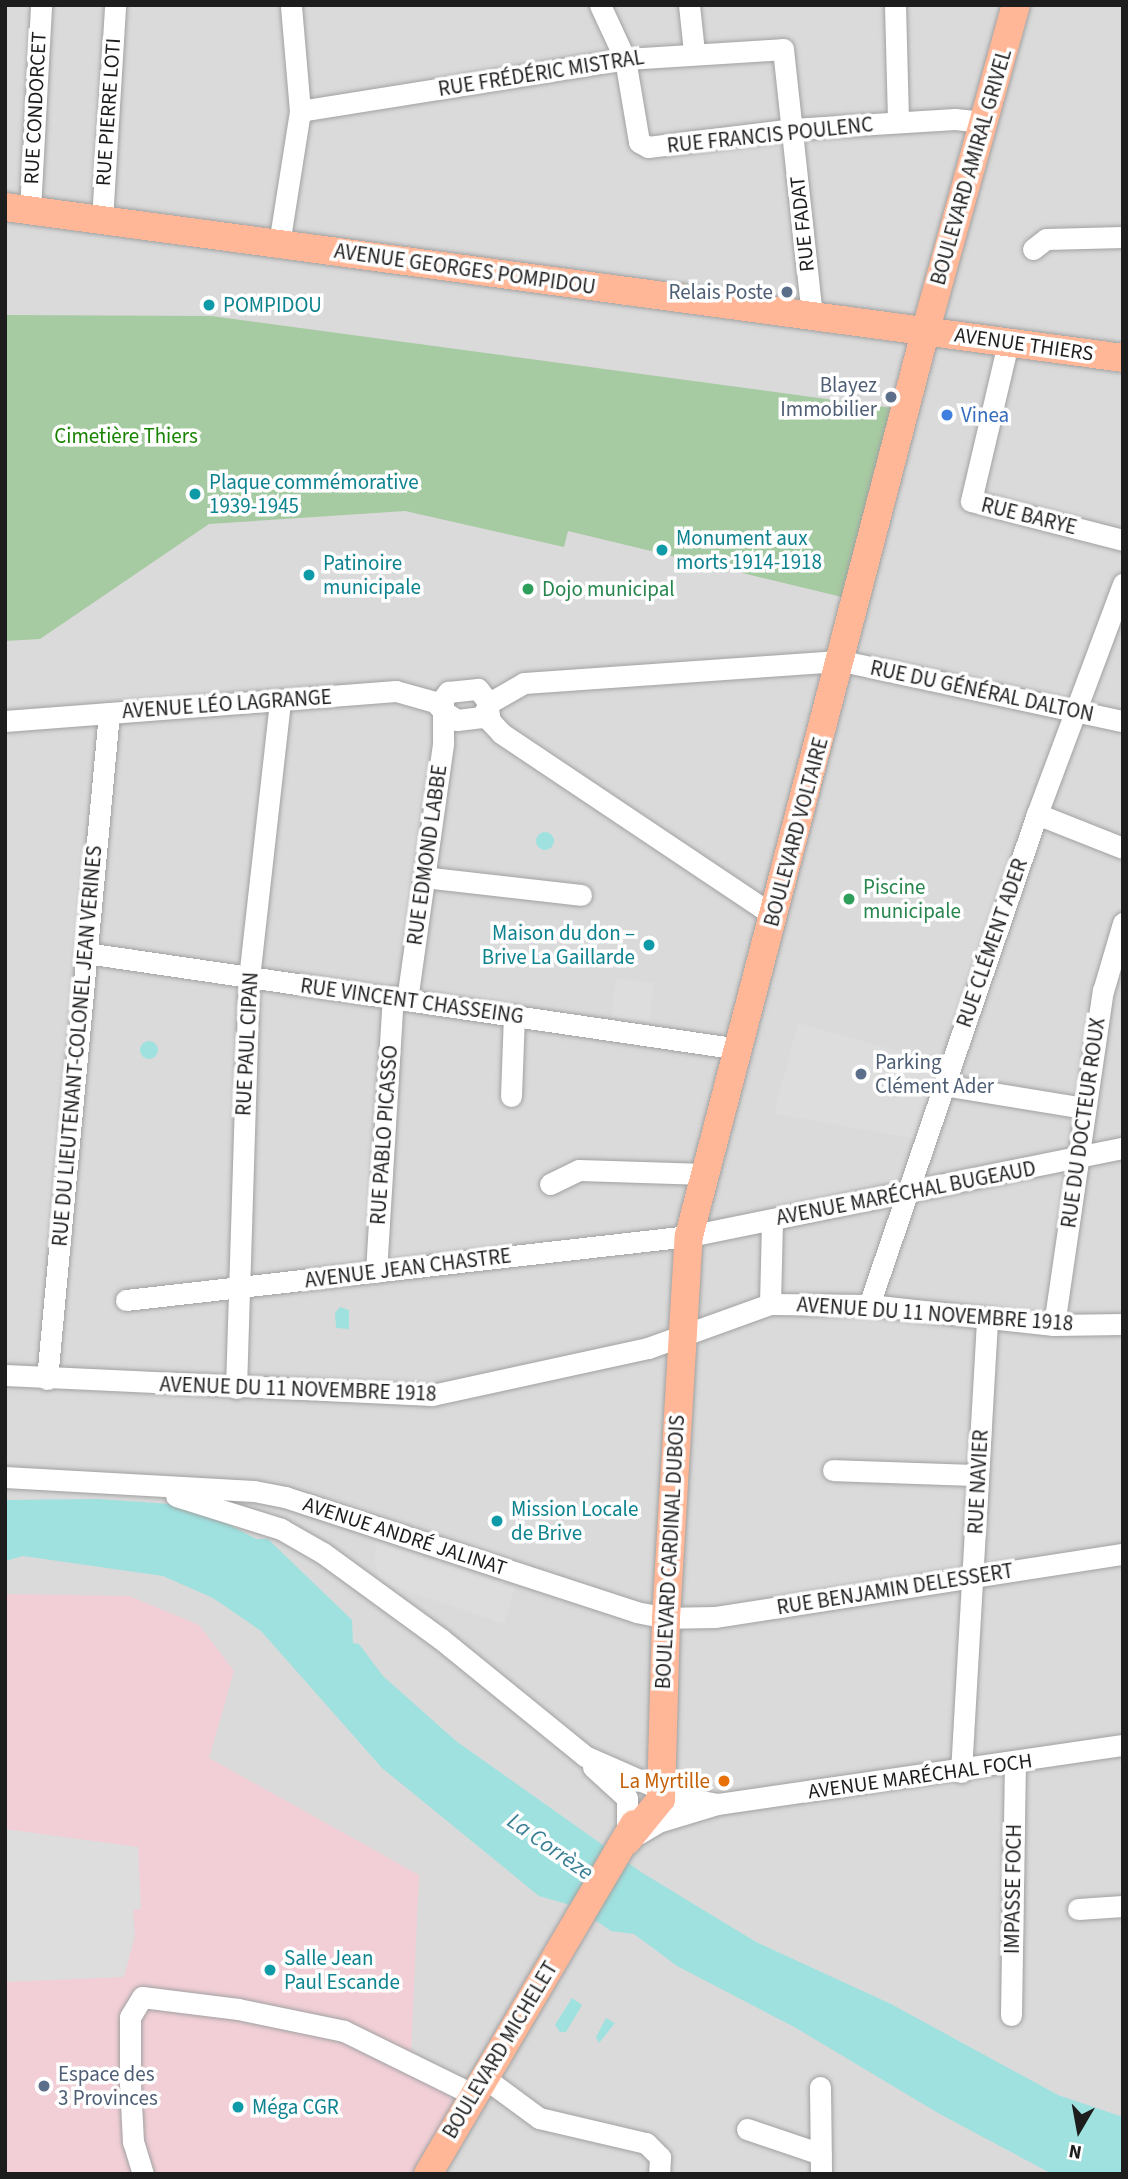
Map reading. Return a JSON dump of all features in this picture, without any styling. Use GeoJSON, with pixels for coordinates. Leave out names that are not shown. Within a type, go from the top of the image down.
{"type":"FeatureCollection","features":[{"type":"Feature","properties":{"kind":"main road","name":"BOULEVARD AMIRAL GRIVEL"},"geometry":{"type":"LineString","coordinates":[[926,329],[986,122],[1016,5]]}},
{"type":"Feature","properties":{"kind":"main road","name":"AVENUE GEORGES POMPIDOU"},"geometry":{"type":"LineString","coordinates":[[17,209],[926,329]]}},
{"type":"Feature","properties":{"kind":"main road","name":"AVENUE THIERS"},"geometry":{"type":"LineString","coordinates":[[926,329],[1123,358]]}},
{"type":"Feature","properties":{"kind":"main road","name":"BOULEVARD VOLTAIRE"},"geometry":{"type":"LineString","coordinates":[[681,1337],[689,1236],[842,661],[926,329]]}},
{"type":"Feature","properties":{"kind":"main road","name":"BOULEVARD CARDINAL DUBOIS"},"geometry":{"type":"LineString","coordinates":[[627,1841],[657,1780],[681,1337]]}},
{"type":"Feature","properties":{"kind":"main road","name":"BOULEVARD MICHELET"},"geometry":{"type":"LineString","coordinates":[[428,2174],[477,2085],[627,1841]]}},
{"type":"Feature","properties":{"kind":"street","name":"RUE CONDORCET"},"geometry":{"type":"LineString","coordinates":[[17,209],[41,5]]}},
{"type":"Feature","properties":{"kind":"street","name":"RUE PIERRE LOTI"},"geometry":{"type":"LineString","coordinates":[[102,220],[115,5]]}},
{"type":"Feature","properties":{"kind":"street"},"geometry":{"type":"LineString","coordinates":[[279,244],[300,111],[291,5]]}},
{"type":"Feature","properties":{"kind":"street"},"geometry":{"type":"LineString","coordinates":[[600,5],[625,59]]}},
{"type":"Feature","properties":{"kind":"street"},"geometry":{"type":"LineString","coordinates":[[690,5],[694,52]]}},
{"type":"Feature","properties":{"kind":"street"},"geometry":{"type":"LineString","coordinates":[[895,5],[898,122]]}},
{"type":"Feature","properties":{"kind":"street","name":"RUE FRÉDÉRIC MISTRAL"},"geometry":{"type":"LineString","coordinates":[[300,111],[625,59],[694,52],[783,49]]}},
{"type":"Feature","properties":{"kind":"street","name":"RUE FADAT"},"geometry":{"type":"LineString","coordinates":[[783,49],[812,316]]}},
{"type":"Feature","properties":{"kind":"street","name":"RUE FRANCIS POULENC"},"geometry":{"type":"LineString","coordinates":[[625,59],[639,142],[648,147],[792,129],[898,122],[986,122]]}},
{"type":"Feature","properties":{"kind":"street"},"geometry":{"type":"LineString","coordinates":[[1033,249],[1046,239],[1123,237]]}},
{"type":"Feature","properties":{"kind":"street","name":"RUE BARYE"},"geometry":{"type":"LineString","coordinates":[[1008,342],[971,501],[1123,540]]}},
{"type":"Feature","properties":{"kind":"street","name":"RUE CLÉMENT ADER"},"geometry":{"type":"LineString","coordinates":[[869,1306],[1073,711],[1123,584]]}},
{"type":"Feature","properties":{"kind":"street"},"geometry":{"type":"LineString","coordinates":[[449,708],[485,700],[524,683],[842,661]]}},
{"type":"Feature","properties":{"kind":"street","name":"RUE DU GÉNÉRAL DALTON"},"geometry":{"type":"LineString","coordinates":[[842,661],[1123,721]]}},
{"type":"Feature","properties":{"kind":"street","name":"AVENUE LÉO LAGRANGE"},"geometry":{"type":"LineString","coordinates":[[5,721],[280,701],[397,691],[418,686],[449,708]]}},
{"type":"Feature","properties":{"kind":"street"},"geometry":{"type":"LineString","coordinates":[[485,700],[490,721],[501,733],[774,916]]}},
{"type":"Feature","properties":{"kind":"street"},"geometry":{"type":"LineString","coordinates":[[449,708],[482,717],[485,700]]}},
{"type":"Feature","properties":{"kind":"street","name":"RUE PAUL CIPAN"},"geometry":{"type":"LineString","coordinates":[[236,1388],[249,978],[280,701]]}},
{"type":"Feature","properties":{"kind":"street","name":"RUE EDMOND LABBE"},"geometry":{"type":"LineString","coordinates":[[400,998],[424,877],[449,708]]}},
{"type":"Feature","properties":{"kind":"street","name":"RUE DU LIEUTENANT-COLONEL JEAN VERINES"},"geometry":{"type":"LineString","coordinates":[[47,1379],[108,713]]}},
{"type":"Feature","properties":{"kind":"street"},"geometry":{"type":"LineString","coordinates":[[1037,814],[1123,848]]}},
{"type":"Feature","properties":{"kind":"street"},"geometry":{"type":"LineString","coordinates":[[424,877],[581,895]]}},
{"type":"Feature","properties":{"kind":"street","name":"RUE DU DOCTEUR ROUX"},"geometry":{"type":"LineString","coordinates":[[1054,1325],[1103,991],[1123,923]]}},
{"type":"Feature","properties":{"kind":"street","name":"RUE VINCENT CHASSEING"},"geometry":{"type":"LineString","coordinates":[[86,953],[739,1049]]}},
{"type":"Feature","properties":{"kind":"street","name":"RUE PABLO PICASSO"},"geometry":{"type":"LineString","coordinates":[[376,1272],[400,998]]}},
{"type":"Feature","properties":{"kind":"street"},"geometry":{"type":"LineString","coordinates":[[511,1096],[514,1015]]}},
{"type":"Feature","properties":{"kind":"street"},"geometry":{"type":"LineString","coordinates":[[944,1085],[1085,1108]]}},
{"type":"Feature","properties":{"kind":"street","name":"AVENUE MARÉCHAL BUGEAUD"},"geometry":{"type":"LineString","coordinates":[[689,1236],[907,1194],[1123,1148]]}},
{"type":"Feature","properties":{"kind":"street"},"geometry":{"type":"LineString","coordinates":[[550,1184],[579,1170],[705,1174]]}},
{"type":"Feature","properties":{"kind":"street"},"geometry":{"type":"LineString","coordinates":[[770,1304],[772,1220]]}},
{"type":"Feature","properties":{"kind":"street","name":"AVENUE JEAN CHASTRE"},"geometry":{"type":"LineString","coordinates":[[126,1300],[689,1236]]}},
{"type":"Feature","properties":{"kind":"street","name":"AVENUE DU 11 NOVEMBRE 1918"},"geometry":{"type":"LineString","coordinates":[[5,1375],[236,1388],[432,1395],[681,1337],[770,1304],[869,1306],[1054,1325],[1123,1324]]}},
{"type":"Feature","properties":{"kind":"street","name":"RUE NAVIER"},"geometry":{"type":"LineString","coordinates":[[961,1772],[987,1318]]}},
{"type":"Feature","properties":{"kind":"street"},"geometry":{"type":"LineString","coordinates":[[833,1470],[978,1475]]}},
{"type":"Feature","properties":{"kind":"street","name":"AVENUE ANDRÉ JALINAT"},"geometry":{"type":"LineString","coordinates":[[5,1477],[137,1487],[243,1490],[285,1497],[636,1612],[666,1618]]}},
{"type":"Feature","properties":{"kind":"street","name":"AVENUE ANDRÉ JALINAT"},"geometry":{"type":"LineString","coordinates":[[137,1487],[237,1512],[281,1529],[323,1553],[585,1756],[627,1798],[627,1841]]}},
{"type":"Feature","properties":{"kind":"street","name":"RUE BENJAMIN DELESSERT"},"geometry":{"type":"LineString","coordinates":[[666,1618],[715,1617],[1123,1554]]}},
{"type":"Feature","properties":{"kind":"street","name":"AVENUE MARÉCHAL FOCH"},"geometry":{"type":"LineString","coordinates":[[627,1841],[658,1822],[717,1804],[961,1772],[1123,1745]]}},
{"type":"Feature","properties":{"kind":"street","name":"AVENUE ANDRÉ JALINAT"},"geometry":{"type":"LineString","coordinates":[[585,1756],[657,1780]]}},
{"type":"Feature","properties":{"kind":"street","name":"IMPASSE FOCH"},"geometry":{"type":"LineString","coordinates":[[1011,2015],[1015,1763]]}},
{"type":"Feature","properties":{"kind":"street","name":"AVENUE MARÉCHAL FOCH"},"geometry":{"type":"LineString","coordinates":[[657,1780],[695,1802],[717,1804]]}},
{"type":"Feature","properties":{"kind":"street"},"geometry":{"type":"LineString","coordinates":[[1079,1909],[1123,1906]]}},
{"type":"Feature","properties":{"kind":"street"},"geometry":{"type":"LineString","coordinates":[[143,2174],[133,2142],[130,2017],[142,1997],[157,1997],[344,2031],[477,2085],[539,2118],[646,2143],[660,2157],[659,2174]]}},
{"type":"Feature","properties":{"kind":"street"},"geometry":{"type":"LineString","coordinates":[[747,2129],[821,2164],[820,2087]]}},
{"type":"Feature","properties":{"kind":"shaded area"},"geometry":{"type":"Polygon","coordinates":[[[5,5],[1123,5],[1123,2174],[5,2174],[5,5]]]}},
{"type":"Feature","properties":{"kind":"shaded area"},"geometry":{"type":"Polygon","coordinates":[[[616,978],[654,983],[649,1021],[611,1017],[616,978]]]}},
{"type":"Feature","properties":{"kind":"shaded area","name":"Parking Clément Ader"},"geometry":{"type":"Polygon","coordinates":[[[798,1023],[940,1063],[918,1139],[774,1114],[798,1023]]]}},
{"type":"Feature","properties":{"kind":"shaded area"},"geometry":{"type":"Polygon","coordinates":[[[377,1542],[515,1588],[504,1624],[381,1582],[374,1562],[377,1542]]]}},
{"type":"Feature","properties":{"kind":"shaded area"},"geometry":{"type":"Polygon","coordinates":[[[5,1594],[129,1596],[199,1625],[234,1671],[209,1758],[419,1875],[411,2052],[461,2076],[449,2092],[454,2106],[412,2174],[5,2174],[5,1594]]]}},
{"type":"Feature","properties":{"kind":"shaded area"},"geometry":{"type":"Polygon","coordinates":[[[5,1829],[138,1847],[141,1909],[133,1910],[135,1936],[124,1977],[5,1982],[5,1829]]]}},
{"type":"Feature","properties":{"kind":"green space","name":"Cimetière Thiers"},"geometry":{"type":"Polygon","coordinates":[[[5,315],[211,316],[893,408],[842,597],[568,531],[564,547],[405,511],[209,524],[40,639],[5,641],[5,315]]]}},
{"type":"Feature","properties":{"kind":"water"},"geometry":{"type":"Polygon","coordinates":[[[545,832],[551,835],[554,841],[551,847],[545,850],[539,847],[536,841],[539,835],[545,832]]]}},
{"type":"Feature","properties":{"kind":"water"},"geometry":{"type":"Polygon","coordinates":[[[145,1041],[153,1041],[158,1050],[156,1057],[145,1059],[140,1054],[140,1046],[145,1041]]]}},
{"type":"Feature","properties":{"kind":"water"},"geometry":{"type":"Polygon","coordinates":[[[340,1307],[349,1310],[349,1329],[336,1328],[335,1313],[340,1307]]]}},
{"type":"Feature","properties":{"kind":"water","name":"La Corrèze"},"geometry":{"type":"Polygon","coordinates":[[[98,1499],[170,1504],[210,1514],[256,1539],[268,1539],[352,1620],[353,1643],[359,1644],[383,1676],[456,1741],[641,1872],[756,1942],[891,2004],[1058,2095],[1123,2117],[1123,2174],[1052,2174],[938,2113],[796,2028],[677,1966],[634,1934],[611,1931],[574,1906],[539,1896],[382,1768],[261,1631],[213,1598],[163,1576],[23,1556],[5,1561],[5,1500],[98,1499]]]}},
{"type":"Feature","properties":{"kind":"water"},"geometry":{"type":"Polygon","coordinates":[[[572,1998],[582,2005],[566,2032],[560,2032],[555,2025],[572,1998]]]}},
{"type":"Feature","properties":{"kind":"water"},"geometry":{"type":"Polygon","coordinates":[[[606,2018],[615,2023],[599,2043],[596,2037],[606,2018]]]}},
{"type":"Feature","properties":{"kind":"place","name":"Relais Poste"},"geometry":{"type":"Point","coordinates":[787,292]}},
{"type":"Feature","properties":{"kind":"place","name":"POMPIDOU"},"geometry":{"type":"Point","coordinates":[209,305]}},
{"type":"Feature","properties":{"kind":"place","name":"Blayez Immobilier"},"geometry":{"type":"Point","coordinates":[891,397]}},
{"type":"Feature","properties":{"kind":"place","name":"Vinea"},"geometry":{"type":"Point","coordinates":[947,415]}},
{"type":"Feature","properties":{"kind":"place","name":"Plaque commémorative 1939-1945"},"geometry":{"type":"Point","coordinates":[195,494]}},
{"type":"Feature","properties":{"kind":"place","name":"Monument aux morts 1914-1918"},"geometry":{"type":"Point","coordinates":[662,550]}},
{"type":"Feature","properties":{"kind":"place","name":"Patinoire municipale"},"geometry":{"type":"Point","coordinates":[309,575]}},
{"type":"Feature","properties":{"kind":"place","name":"Dojo municipal"},"geometry":{"type":"Point","coordinates":[528,589]}},
{"type":"Feature","properties":{"kind":"place","name":"Piscine municipale"},"geometry":{"type":"Point","coordinates":[849,899]}},
{"type":"Feature","properties":{"kind":"place","name":"Maison du don – Brive La Gaillarde"},"geometry":{"type":"Point","coordinates":[649,945]}},
{"type":"Feature","properties":{"kind":"place","name":"Parking Clément Ader"},"geometry":{"type":"Point","coordinates":[861,1074]}},
{"type":"Feature","properties":{"kind":"place","name":"Mission Locale de Brive"},"geometry":{"type":"Point","coordinates":[497,1521]}},
{"type":"Feature","properties":{"kind":"place","name":"La Myrtille"},"geometry":{"type":"Point","coordinates":[724,1781]}},
{"type":"Feature","properties":{"kind":"place","name":"Salle Jean Paul Escande"},"geometry":{"type":"Point","coordinates":[270,1970]}},
{"type":"Feature","properties":{"kind":"place","name":"Espace des 3 Provinces"},"geometry":{"type":"Point","coordinates":[44,2086]}},
{"type":"Feature","properties":{"kind":"place","name":"Méga CGR"},"geometry":{"type":"Point","coordinates":[238,2107]}}]}
